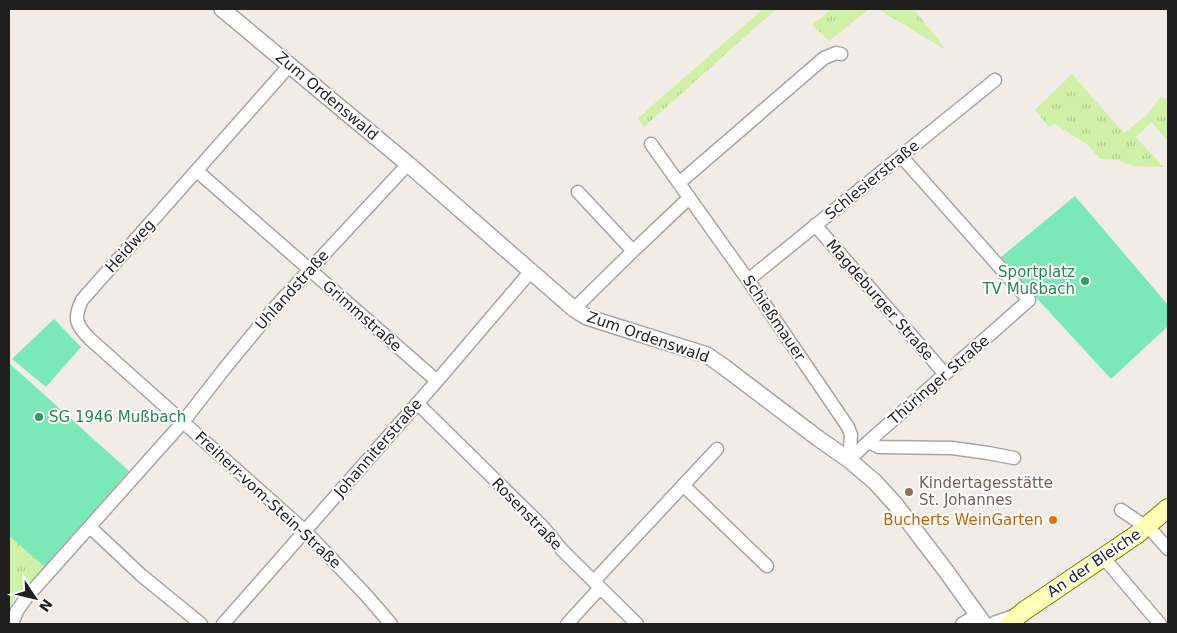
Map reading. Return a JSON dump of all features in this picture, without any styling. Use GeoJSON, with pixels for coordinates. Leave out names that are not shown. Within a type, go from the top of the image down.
{"type":"FeatureCollection","features":[{"type":"Feature","properties":{"kind":"main road","name":"An der Bleiche"},"geometry":{"type":"LineString","coordinates":[[1014,620],[1147,527],[1168,508]]}},
{"type":"Feature","properties":{"kind":"street","name":"Zum Ordenswald"},"geometry":{"type":"LineString","coordinates":[[222,9],[408,164],[574,309],[587,317],[707,355],[850,460],[875,482],[895,504],[980,620]]}},
{"type":"Feature","properties":{"kind":"street"},"geometry":{"type":"LineString","coordinates":[[679,183],[824,58],[836,53],[842,54]]}},
{"type":"Feature","properties":{"kind":"street","name":"Heidweg"},"geometry":{"type":"LineString","coordinates":[[183,422],[82,331],[76,317],[78,308],[82,300],[290,65]]}},
{"type":"Feature","properties":{"kind":"street","name":"Schlesierstraße"},"geometry":{"type":"LineString","coordinates":[[748,280],[995,80]]}},
{"type":"Feature","properties":{"kind":"street","name":"Schießmauer"},"geometry":{"type":"LineString","coordinates":[[651,144],[748,280],[848,427],[851,435],[850,460]]}},
{"type":"Feature","properties":{"kind":"street","name":"Thüringer Straße"},"geometry":{"type":"LineString","coordinates":[[850,460],[1029,300],[901,156]]}},
{"type":"Feature","properties":{"kind":"street","name":"Uhlandstraße"},"geometry":{"type":"LineString","coordinates":[[12,624],[17,611],[26,598],[183,422],[253,332],[408,164]]}},
{"type":"Feature","properties":{"kind":"street","name":"Grimmstraße"},"geometry":{"type":"LineString","coordinates":[[197,171],[436,381]]}},
{"type":"Feature","properties":{"kind":"street"},"geometry":{"type":"LineString","coordinates":[[578,192],[633,250]]}},
{"type":"Feature","properties":{"kind":"street"},"geometry":{"type":"LineString","coordinates":[[574,309],[689,198]]}},
{"type":"Feature","properties":{"kind":"street","name":"Magdeburger Straße"},"geometry":{"type":"LineString","coordinates":[[815,225],[945,374]]}},
{"type":"Feature","properties":{"kind":"street","name":"Johanniterstraße"},"geometry":{"type":"LineString","coordinates":[[223,624],[417,404],[531,271]]}},
{"type":"Feature","properties":{"kind":"street","name":"Rosenstraße"},"geometry":{"type":"LineString","coordinates":[[417,404],[543,527],[563,551],[637,624]]}},
{"type":"Feature","properties":{"kind":"street","name":"Freiherr-vom-Stein-Straße"},"geometry":{"type":"LineString","coordinates":[[183,422],[305,531],[360,588],[391,624]]}},
{"type":"Feature","properties":{"kind":"street"},"geometry":{"type":"LineString","coordinates":[[868,442],[879,447],[952,448],[1014,458]]}},
{"type":"Feature","properties":{"kind":"street"},"geometry":{"type":"LineString","coordinates":[[567,624],[597,584],[717,449]]}},
{"type":"Feature","properties":{"kind":"street"},"geometry":{"type":"LineString","coordinates":[[683,485],[767,566]]}},
{"type":"Feature","properties":{"kind":"street"},"geometry":{"type":"LineString","coordinates":[[1121,510],[1152,531],[1168,549]]}},
{"type":"Feature","properties":{"kind":"street"},"geometry":{"type":"LineString","coordinates":[[90,527],[141,575],[200,624]]}},
{"type":"Feature","properties":{"kind":"street"},"geometry":{"type":"LineString","coordinates":[[1103,557],[1160,624]]}},
{"type":"Feature","properties":{"kind":"street"},"geometry":{"type":"LineString","coordinates":[[962,624],[980,620]]}},
{"type":"Feature","properties":{"kind":"street","name":"An der Bleiche"},"geometry":{"type":"LineString","coordinates":[[995,624],[1014,620]]}},
{"type":"Feature","properties":{"kind":"green space"},"geometry":{"type":"Polygon","coordinates":[[[763,9],[776,9],[644,127],[638,118],[763,9]]]}},
{"type":"Feature","properties":{"kind":"green space"},"geometry":{"type":"Polygon","coordinates":[[[831,9],[869,9],[829,41],[812,25],[831,9]]]}},
{"type":"Feature","properties":{"kind":"green space"},"geometry":{"type":"Polygon","coordinates":[[[878,9],[914,9],[946,50],[878,9]]]}},
{"type":"Feature","properties":{"kind":"green space"},"geometry":{"type":"Polygon","coordinates":[[[1072,74],[1124,133],[1147,115],[1161,97],[1168,99],[1168,141],[1151,122],[1136,137],[1163,167],[1133,166],[1118,160],[1100,159],[1088,145],[1055,124],[1049,127],[1035,110],[1072,74]]]}},
{"type":"Feature","properties":{"kind":"green space","name":"Sportplatz TV Mußbach"},"geometry":{"type":"Polygon","coordinates":[[[1075,196],[1168,305],[1168,326],[1111,379],[1000,258],[1075,196]]]}},
{"type":"Feature","properties":{"kind":"green space"},"geometry":{"type":"Polygon","coordinates":[[[54,319],[81,347],[46,387],[12,359],[54,319]]]}},
{"type":"Feature","properties":{"kind":"green space","name":"SG 1946 Mußbach"},"geometry":{"type":"Polygon","coordinates":[[[9,363],[129,471],[45,567],[9,536],[9,363]]]}},
{"type":"Feature","properties":{"kind":"green space"},"geometry":{"type":"Polygon","coordinates":[[[9,536],[45,567],[15,598],[9,609],[9,536]]]}},
{"type":"Feature","properties":{"kind":"place","name":"Sportplatz TV Mußbach"},"geometry":{"type":"Point","coordinates":[1085,281]}},
{"type":"Feature","properties":{"kind":"place","name":"SG 1946 Mußbach"},"geometry":{"type":"Point","coordinates":[39,417]}},
{"type":"Feature","properties":{"kind":"place","name":"Kindertagesstätte St. Johannes"},"geometry":{"type":"Point","coordinates":[909,492]}},
{"type":"Feature","properties":{"kind":"place","name":"Bucherts WeinGarten"},"geometry":{"type":"Point","coordinates":[1053,520]}}]}
